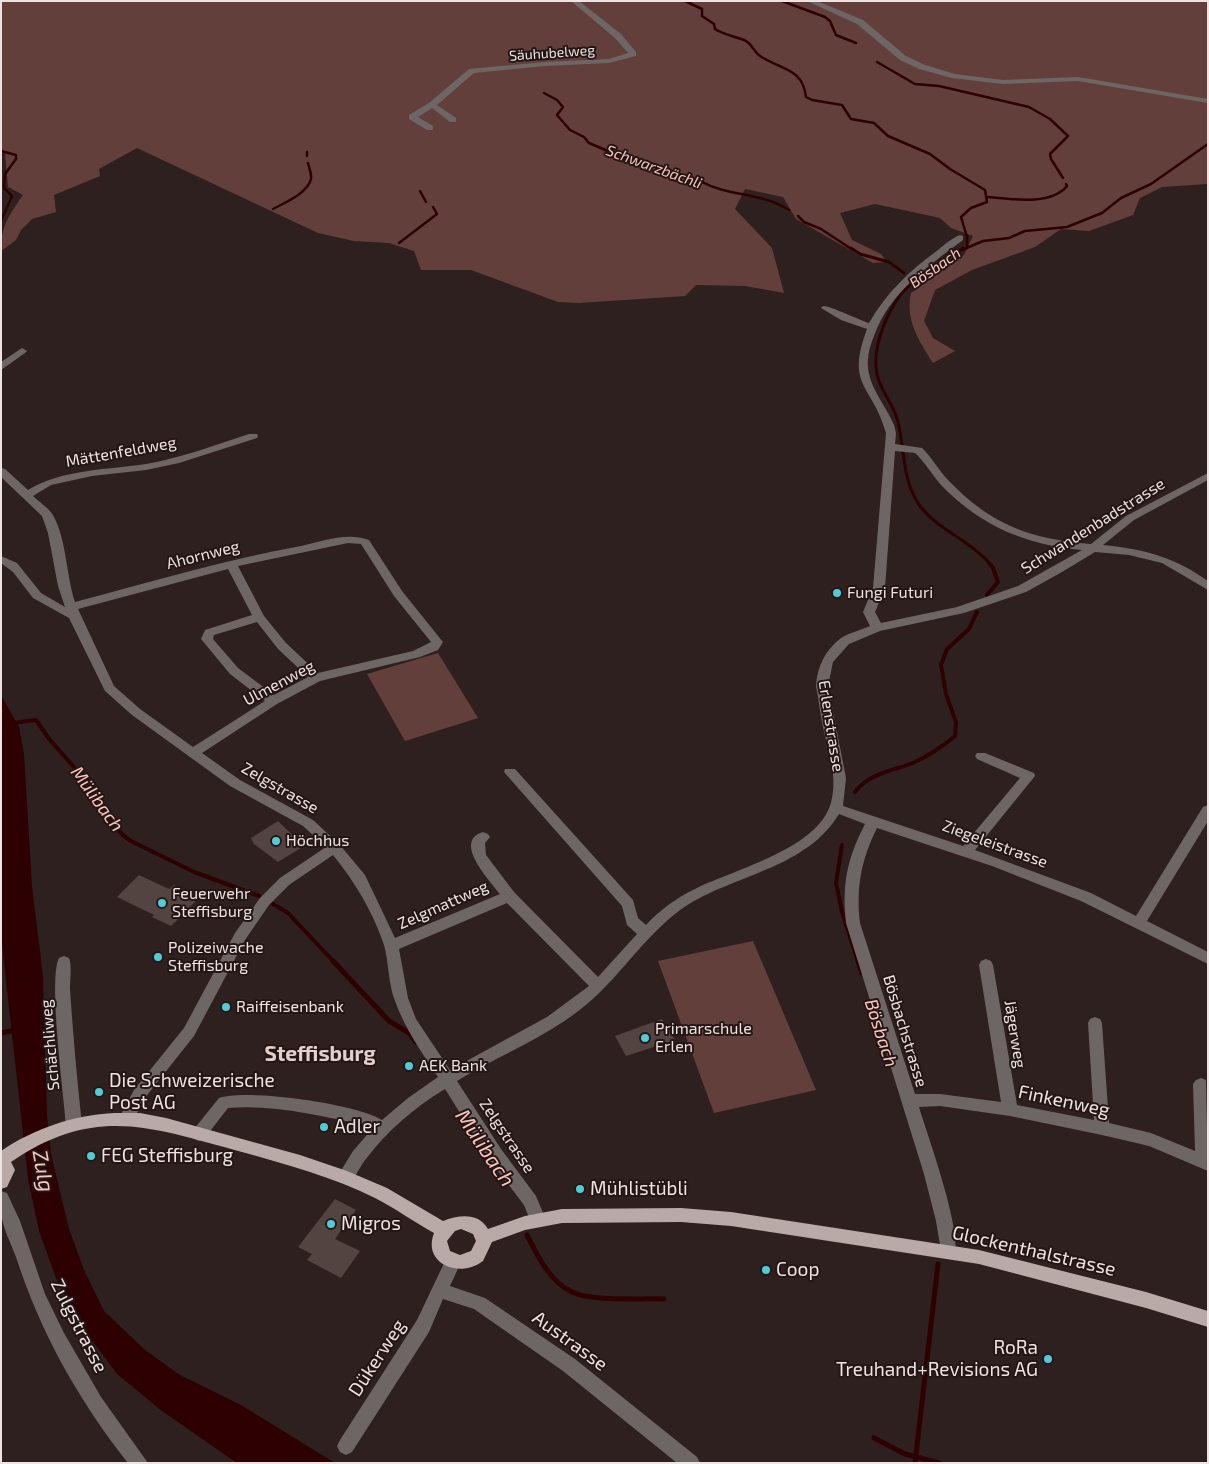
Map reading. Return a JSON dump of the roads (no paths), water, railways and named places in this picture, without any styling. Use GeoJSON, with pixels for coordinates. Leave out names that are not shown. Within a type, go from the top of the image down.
{"type":"FeatureCollection","features":[{"type":"Feature","properties":{"kind":"main road"},"geometry":{"type":"LineString","coordinates":[[1,1182],[7,1170],[1,1159],[21,1147],[69,1127],[108,1119],[127,1118],[167,1125],[309,1164],[345,1177],[387,1196],[444,1230]]}},
{"type":"Feature","properties":{"kind":"main road","name":"Glockenthalstrasse"},"geometry":{"type":"LineString","coordinates":[[484,1238],[538,1220],[568,1216],[681,1215],[756,1222],[985,1259],[1146,1300],[1208,1320]]}},
{"type":"Feature","properties":{"kind":"main road"},"geometry":{"type":"LineString","coordinates":[[467,1222],[478,1228],[484,1238],[483,1248],[476,1257],[464,1262],[452,1262],[446,1258],[439,1248],[440,1235],[454,1223],[467,1222]]}},
{"type":"Feature","properties":{"kind":"street","name":"Säuhubelweg"},"geometry":{"type":"LineString","coordinates":[[432,104],[472,71],[609,61],[633,54],[618,36],[574,1]]}},
{"type":"Feature","properties":{"kind":"street"},"geometry":{"type":"LineString","coordinates":[[810,1],[860,22],[895,53],[908,61],[955,76],[1003,82],[1078,79],[1208,101]]}},
{"type":"Feature","properties":{"kind":"street"},"geometry":{"type":"LineString","coordinates":[[430,128],[412,117],[432,104],[453,120]]}},
{"type":"Feature","properties":{"kind":"street"},"geometry":{"type":"LineString","coordinates":[[877,628],[869,612],[879,588],[899,447],[864,376],[863,359],[871,327],[883,306],[897,288],[912,274],[960,238]]}},
{"type":"Feature","properties":{"kind":"street"},"geometry":{"type":"LineString","coordinates":[[826,308],[844,318],[871,327]]}},
{"type":"Feature","properties":{"kind":"street"},"geometry":{"type":"LineString","coordinates":[[1,367],[22,351]]}},
{"type":"Feature","properties":{"kind":"street","name":"Mättenfeldweg"},"geometry":{"type":"LineString","coordinates":[[26,496],[47,483],[92,473],[146,467],[179,460],[253,436]]}},
{"type":"Feature","properties":{"kind":"street"},"geometry":{"type":"LineString","coordinates":[[899,447],[921,452],[935,471],[957,494],[1004,528],[1036,540],[1147,556],[1167,561],[1208,587]]}},
{"type":"Feature","properties":{"kind":"street","name":"Zelgstrasse"},"geometry":{"type":"LineString","coordinates":[[1,471],[47,515],[64,586],[73,612],[109,688],[136,712],[194,752],[234,783],[308,823],[334,848],[360,879],[383,925],[406,1013],[495,1154],[530,1201],[538,1220]]}},
{"type":"Feature","properties":{"kind":"street","name":"Schwandenbadstrasse"},"geometry":{"type":"LineString","coordinates":[[877,628],[960,610],[1010,594],[1041,580],[1093,548],[1130,518],[1208,476]]}},
{"type":"Feature","properties":{"kind":"street","name":"Ahornweg"},"geometry":{"type":"LineString","coordinates":[[73,612],[231,564],[279,552],[360,539],[366,542],[398,593],[437,642],[434,647],[416,654]]}},
{"type":"Feature","properties":{"kind":"street"},"geometry":{"type":"LineString","coordinates":[[1,558],[17,568],[33,591],[46,602],[73,612]]}},
{"type":"Feature","properties":{"kind":"street"},"geometry":{"type":"LineString","coordinates":[[231,564],[259,617],[282,646],[316,678]]}},
{"type":"Feature","properties":{"kind":"street"},"geometry":{"type":"LineString","coordinates":[[259,617],[209,633],[207,639],[234,671],[273,701]]}},
{"type":"Feature","properties":{"kind":"street","name":"Erlenstrasse"},"geometry":{"type":"LineString","coordinates":[[345,1177],[370,1141],[405,1108],[448,1078],[554,1020],[599,986],[646,933],[674,908],[715,884],[770,862],[795,849],[820,830],[836,808],[840,780],[824,694],[823,673],[827,661],[838,647],[857,635],[877,628]]}},
{"type":"Feature","properties":{"kind":"street","name":"Ulmenweg"},"geometry":{"type":"LineString","coordinates":[[194,752],[273,701],[316,678],[416,654]]}},
{"type":"Feature","properties":{"kind":"street"},"geometry":{"type":"LineString","coordinates":[[966,851],[1029,776],[981,756]]}},
{"type":"Feature","properties":{"kind":"street"},"geometry":{"type":"LineString","coordinates":[[510,772],[628,904],[632,921],[646,933]]}},
{"type":"Feature","properties":{"kind":"street","name":"Ziegeleistrasse"},"geometry":{"type":"LineString","coordinates":[[836,808],[873,822],[966,851],[1086,896],[1208,959]]}},
{"type":"Feature","properties":{"kind":"street"},"geometry":{"type":"LineString","coordinates":[[1138,922],[1208,810]]}},
{"type":"Feature","properties":{"kind":"street","name":"Bösbachstrasse"},"geometry":{"type":"LineString","coordinates":[[873,822],[855,861],[850,900],[853,923],[932,1174],[944,1221],[948,1252]]}},
{"type":"Feature","properties":{"kind":"street","name":"Zelgmattweg"},"geometry":{"type":"LineString","coordinates":[[483,837],[478,841],[479,856],[509,896],[599,986]]}},
{"type":"Feature","properties":{"kind":"street"},"geometry":{"type":"LineString","coordinates":[[127,1118],[136,1099],[188,1033],[235,948],[261,906],[278,887],[334,848]]}},
{"type":"Feature","properties":{"kind":"street","name":"Zelgmattweg"},"geometry":{"type":"LineString","coordinates":[[390,946],[509,896]]}},
{"type":"Feature","properties":{"kind":"street","name":"Schächliweg"},"geometry":{"type":"LineString","coordinates":[[64,962],[62,973],[69,1127]]}},
{"type":"Feature","properties":{"kind":"street","name":"Jägerweg"},"geometry":{"type":"LineString","coordinates":[[986,965],[1010,1110]]}},
{"type":"Feature","properties":{"kind":"street"},"geometry":{"type":"LineString","coordinates":[[1094,1023],[1102,1128]]}},
{"type":"Feature","properties":{"kind":"street"},"geometry":{"type":"LineString","coordinates":[[1201,1084],[1206,1163]]}},
{"type":"Feature","properties":{"kind":"street"},"geometry":{"type":"LineString","coordinates":[[199,1134],[224,1102],[250,1100],[304,1106],[369,1119],[382,1128]]}},
{"type":"Feature","properties":{"kind":"street","name":"Finkenweg"},"geometry":{"type":"LineString","coordinates":[[908,1101],[940,1100],[1010,1110],[1102,1128],[1151,1140],[1206,1163]]}},
{"type":"Feature","properties":{"kind":"street","name":"Zulgstrasse"},"geometry":{"type":"LineString","coordinates":[[1,1198],[30,1277],[63,1349],[102,1413],[140,1463]]}},
{"type":"Feature","properties":{"kind":"street"},"geometry":{"type":"LineString","coordinates":[[439,1290],[452,1262]]}},
{"type":"Feature","properties":{"kind":"street","name":"Dükerweg"},"geometry":{"type":"LineString","coordinates":[[346,1446],[423,1326],[439,1290]]}},
{"type":"Feature","properties":{"kind":"street","name":"Austrasse"},"geometry":{"type":"LineString","coordinates":[[439,1290],[480,1303],[569,1365],[691,1463]]}},
{"type":"Feature","properties":{"kind":"water","name":"Zulg"},"geometry":{"type":"Polygon","coordinates":[[[1,695],[19,727],[24,754],[32,886],[43,976],[47,1115],[51,1154],[69,1229],[84,1270],[104,1311],[145,1350],[180,1375],[241,1405],[335,1463],[237,1463],[162,1411],[117,1374],[82,1327],[56,1278],[39,1231],[28,1179],[1,935],[1,695]]]}},
{"type":"Feature","properties":{"kind":"waterway"},"geometry":{"type":"LineString","coordinates":[[685,1],[702,9],[702,16],[714,24],[715,29],[747,41],[760,56],[796,75],[804,87],[806,97],[812,100],[842,105],[851,119],[874,123],[888,136],[930,154],[950,169],[985,190],[987,202],[971,208],[961,217],[967,237],[967,246]]}},
{"type":"Feature","properties":{"kind":"waterway"},"geometry":{"type":"LineString","coordinates":[[782,1],[825,17],[830,21],[836,35],[856,43]]}},
{"type":"Feature","properties":{"kind":"waterway"},"geometry":{"type":"LineString","coordinates":[[877,62],[915,84],[939,86],[1029,107],[1050,119],[1068,136],[1050,154],[1051,159],[1063,178]]}},
{"type":"Feature","properties":{"kind":"waterway","name":"Schwarzbächli"},"geometry":{"type":"LineString","coordinates":[[544,93],[557,100],[563,107],[557,115],[570,130],[584,137],[589,143],[617,155],[700,181],[722,190],[767,200],[789,210]]}},
{"type":"Feature","properties":{"kind":"waterway","name":"Bösbach"},"geometry":{"type":"LineString","coordinates":[[962,250],[983,241],[1009,238],[1025,231],[1067,227],[1102,213],[1121,198],[1151,184],[1208,144]]}},
{"type":"Feature","properties":{"kind":"waterway"},"geometry":{"type":"LineString","coordinates":[[1,151],[16,155],[16,159],[5,174],[4,188],[12,196],[1,221]]}},
{"type":"Feature","properties":{"kind":"waterway"},"geometry":{"type":"LineString","coordinates":[[273,209],[301,193],[309,184],[311,173],[308,163]]}},
{"type":"Feature","properties":{"kind":"waterway"},"geometry":{"type":"LineString","coordinates":[[988,197],[1018,200],[1041,199],[1060,192],[1067,186],[1066,184]]}},
{"type":"Feature","properties":{"kind":"waterway"},"geometry":{"type":"LineString","coordinates":[[420,191],[426,202]]}},
{"type":"Feature","properties":{"kind":"waterway"},"geometry":{"type":"LineString","coordinates":[[399,243],[437,214],[433,207]]}},
{"type":"Feature","properties":{"kind":"waterway","name":"Schwarzbächli"},"geometry":{"type":"LineString","coordinates":[[798,216],[804,222],[821,229],[853,250]]}},
{"type":"Feature","properties":{"kind":"waterway","name":"Schwarzbächli"},"geometry":{"type":"LineString","coordinates":[[851,248],[860,254],[889,262],[904,273]]}},
{"type":"Feature","properties":{"kind":"waterway","name":"Bösbach"},"geometry":{"type":"LineString","coordinates":[[963,248],[919,277],[904,291],[896,302],[883,328],[876,356],[876,369],[881,386],[897,417],[907,476],[914,496],[927,514],[974,549],[989,563]]}},
{"type":"Feature","properties":{"kind":"waterway","name":"Bösbach"},"geometry":{"type":"LineString","coordinates":[[987,595],[998,582],[989,563]]}},
{"type":"Feature","properties":{"kind":"waterway","name":"Bösbach"},"geometry":{"type":"LineString","coordinates":[[855,792],[874,777],[919,760],[955,736],[956,722],[946,694],[941,665],[947,649],[969,629],[977,612]]}},
{"type":"Feature","properties":{"kind":"waterway","name":"Mülibach"},"geometry":{"type":"LineString","coordinates":[[13,723],[36,720],[50,740],[74,767],[114,827],[129,840],[194,872],[259,896]]}},
{"type":"Feature","properties":{"kind":"waterway","name":"Bösbach"},"geometry":{"type":"LineString","coordinates":[[842,845],[836,883],[842,912],[858,962]]}},
{"type":"Feature","properties":{"kind":"waterway","name":"Mülibach"},"geometry":{"type":"LineString","coordinates":[[273,904],[288,913],[334,962]]}},
{"type":"Feature","properties":{"kind":"waterway","name":"Mülibach"},"geometry":{"type":"LineString","coordinates":[[333,961],[389,1021],[409,1033],[416,1042]]}},
{"type":"Feature","properties":{"kind":"waterway","name":"Bösbach"},"geometry":{"type":"LineString","coordinates":[[858,961],[862,973]]}},
{"type":"Feature","properties":{"kind":"waterway"},"geometry":{"type":"LineString","coordinates":[[1,1033],[16,1030]]}},
{"type":"Feature","properties":{"kind":"waterway","name":"Mülibach"},"geometry":{"type":"LineString","coordinates":[[527,1235],[551,1275],[564,1288],[572,1292],[592,1297],[617,1299],[664,1299]]}},
{"type":"Feature","properties":{"kind":"waterway","name":"Bösbach"},"geometry":{"type":"LineString","coordinates":[[916,1457],[938,1264]]}},
{"type":"Feature","properties":{"kind":"waterway","name":"Mülibach"},"geometry":{"type":"LineString","coordinates":[[874,1438],[905,1454],[916,1457]]}},
{"type":"Feature","properties":{"kind":"waterway","name":"Bösbach"},"geometry":{"type":"LineString","coordinates":[[915,1463],[916,1457]]}},
{"type":"Feature","properties":{"kind":"waterway","name":"Mülibach"},"geometry":{"type":"LineString","coordinates":[[916,1457],[939,1463]]}},
{"type":"Feature","properties":{"kind":"place","name":"Fungi Futuri"},"geometry":{"type":"Point","coordinates":[837,593]}},
{"type":"Feature","properties":{"kind":"place","name":"Höchhus"},"geometry":{"type":"Point","coordinates":[276,841]}},
{"type":"Feature","properties":{"kind":"place","name":"Feuerwehr Steffisburg"},"geometry":{"type":"Point","coordinates":[162,903]}},
{"type":"Feature","properties":{"kind":"place","name":"Polizeiwache Steffisburg"},"geometry":{"type":"Point","coordinates":[158,957]}},
{"type":"Feature","properties":{"kind":"place","name":"Raiffeisenbank"},"geometry":{"type":"Point","coordinates":[226,1007]}},
{"type":"Feature","properties":{"kind":"place","name":"Primarschule Erlen"},"geometry":{"type":"Point","coordinates":[645,1038]}},
{"type":"Feature","properties":{"kind":"place","name":"AEK Bank"},"geometry":{"type":"Point","coordinates":[409,1066]}},
{"type":"Feature","properties":{"kind":"place","name":"Die Schweizerische Post AG"},"geometry":{"type":"Point","coordinates":[99,1092]}},
{"type":"Feature","properties":{"kind":"place","name":"Adler"},"geometry":{"type":"Point","coordinates":[324,1127]}},
{"type":"Feature","properties":{"kind":"place","name":"FEG Steffisburg"},"geometry":{"type":"Point","coordinates":[91,1156]}},
{"type":"Feature","properties":{"kind":"place","name":"Mühlistübli"},"geometry":{"type":"Point","coordinates":[580,1189]}},
{"type":"Feature","properties":{"kind":"place","name":"Migros"},"geometry":{"type":"Point","coordinates":[331,1224]}},
{"type":"Feature","properties":{"kind":"place","name":"Coop"},"geometry":{"type":"Point","coordinates":[766,1270]}},
{"type":"Feature","properties":{"kind":"place","name":"RoRa Treuhand+Revisions AG"},"geometry":{"type":"Point","coordinates":[1048,1359]}},
{"type":"Feature","properties":{"kind":"district","name":"Steffisburg"},"geometry":{"type":"Point","coordinates":[320,1054]}}]}
